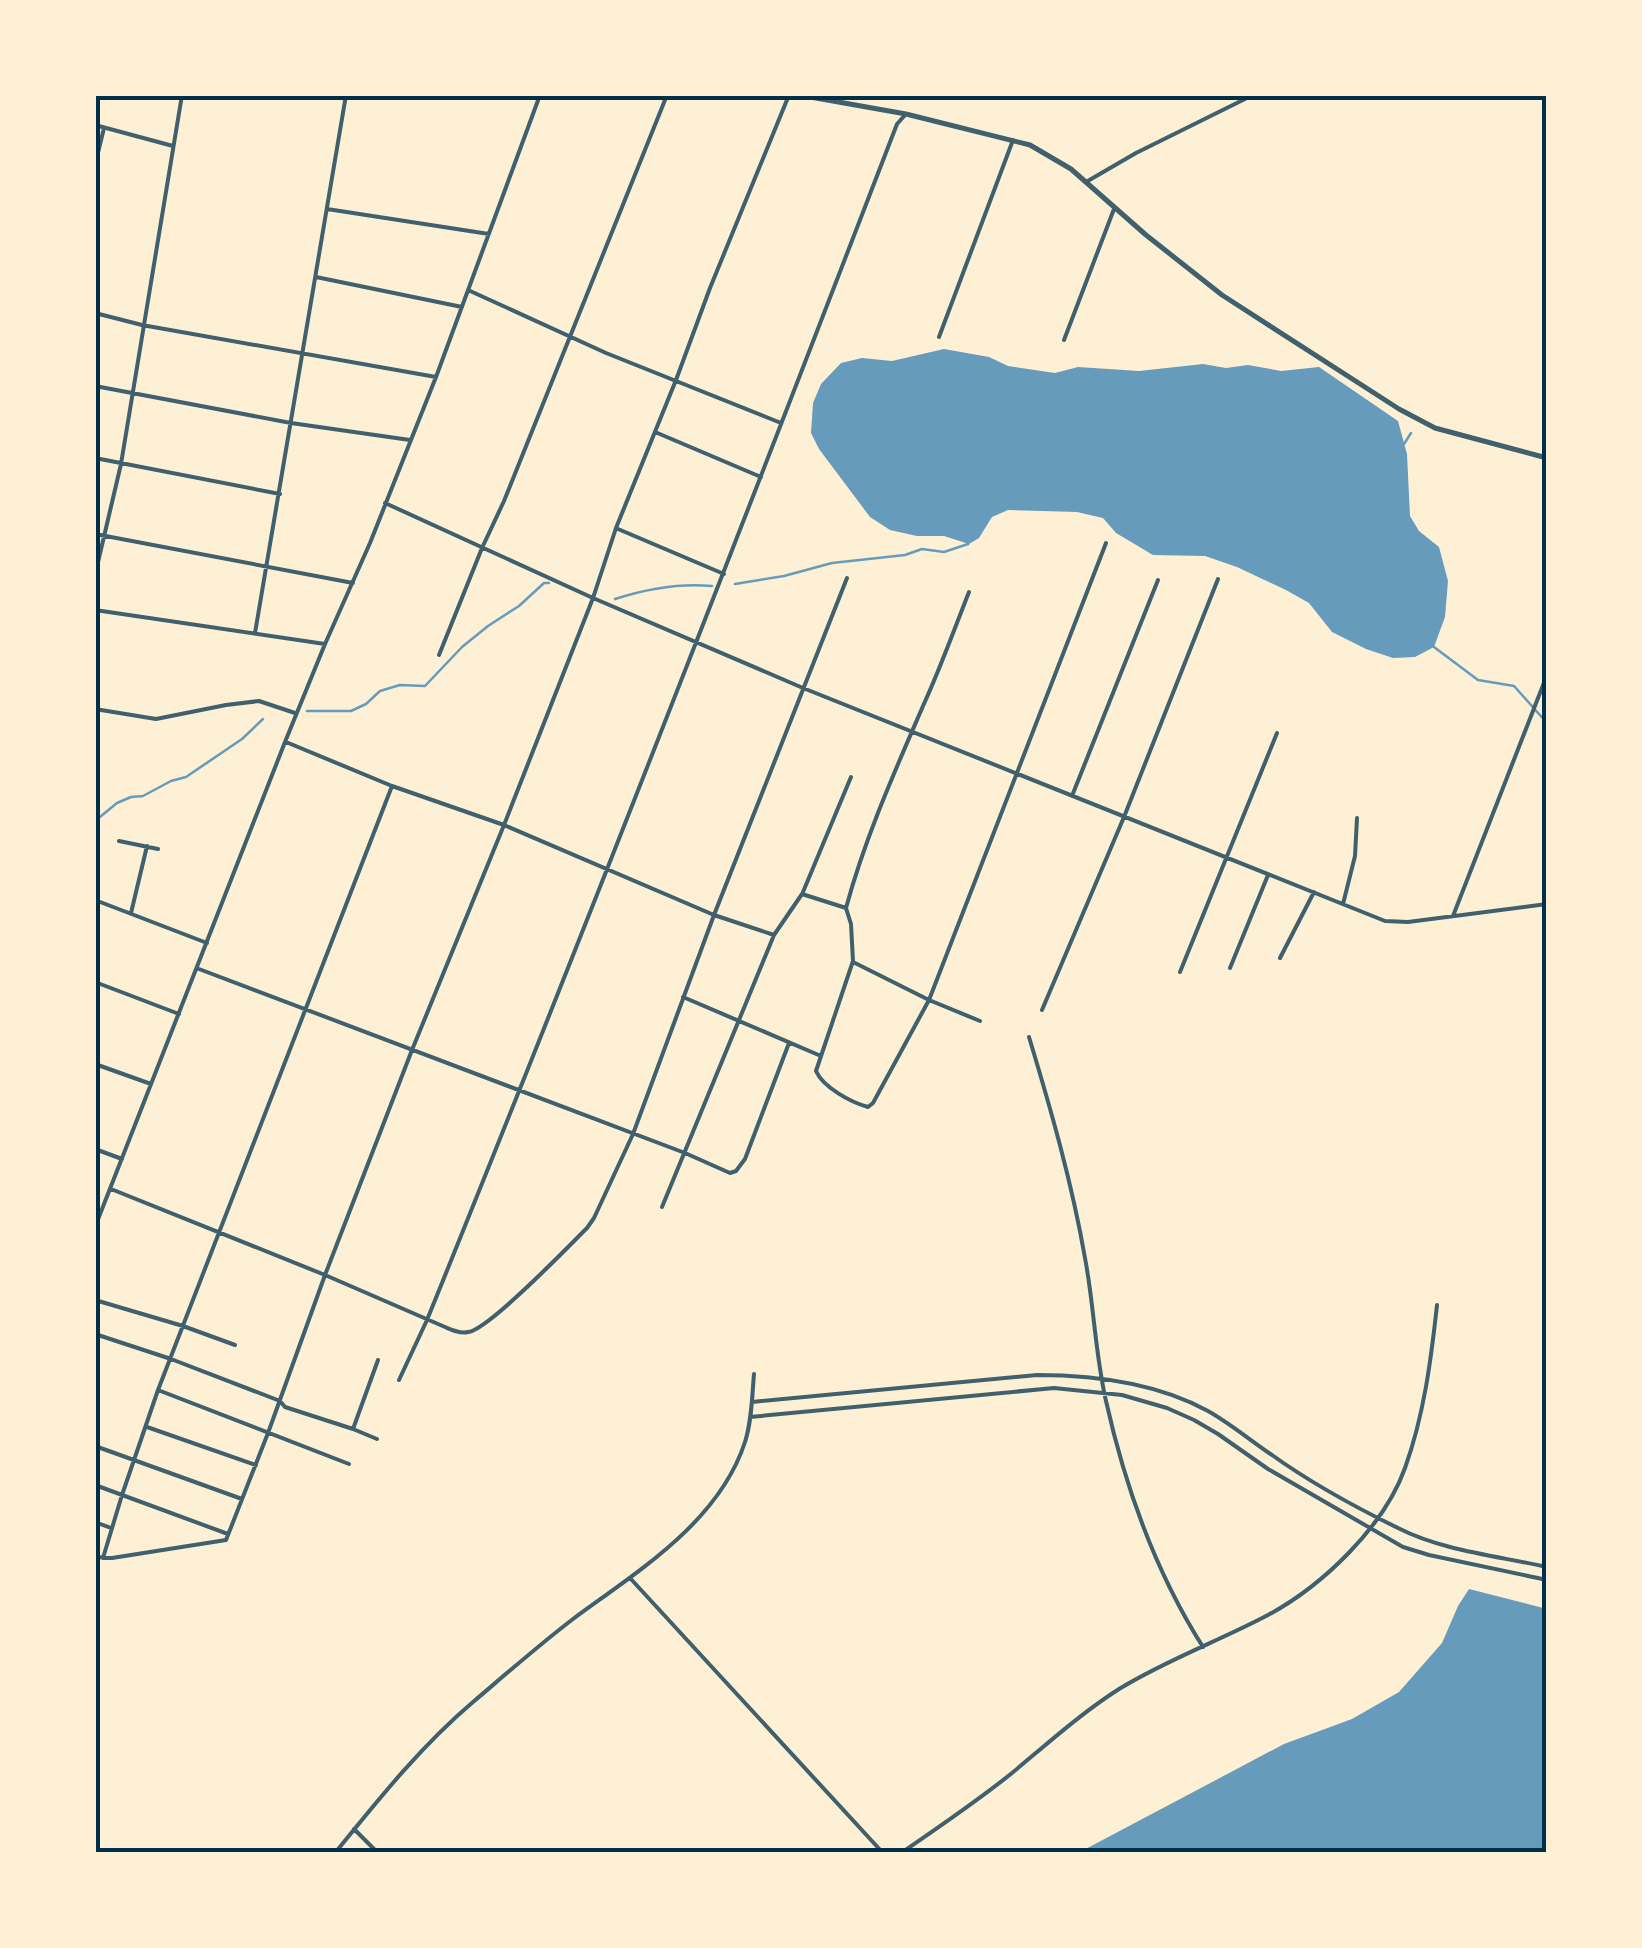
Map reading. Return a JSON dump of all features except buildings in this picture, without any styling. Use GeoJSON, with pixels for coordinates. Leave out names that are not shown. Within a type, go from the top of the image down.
{"type":"FeatureCollection","features":[{"type":"Feature","properties":{"kind":"street"},"geometry":{"type":"LineString","coordinates":[[95,575],[121,464],[182,95]]}},
{"type":"Feature","properties":{"kind":"street"},"geometry":{"type":"LineString","coordinates":[[255,633],[346,95]]}},
{"type":"Feature","properties":{"kind":"street"},"geometry":{"type":"LineString","coordinates":[[95,1227],[285,742],[436,377],[540,95]]}},
{"type":"Feature","properties":{"kind":"street"},"geometry":{"type":"LineString","coordinates":[[439,655],[667,95]]}},
{"type":"Feature","properties":{"kind":"street"},"geometry":{"type":"LineString","coordinates":[[227,1537],[324,1275],[504,826],[710,288],[790,95]]}},
{"type":"Feature","properties":{"kind":"street"},"geometry":{"type":"LineString","coordinates":[[799,95],[897,112],[1013,139],[1054,157],[1222,295],[1424,424],[1547,458]]}},
{"type":"Feature","properties":{"kind":"street"},"geometry":{"type":"LineString","coordinates":[[1086,182],[1252,95]]}},
{"type":"Feature","properties":{"kind":"street"},"geometry":{"type":"LineString","coordinates":[[897,112],[897,124]]}},
{"type":"Feature","properties":{"kind":"street"},"geometry":{"type":"LineString","coordinates":[[399,1380],[427,1320],[607,870],[897,124],[906,114]]}},
{"type":"Feature","properties":{"kind":"street"},"geometry":{"type":"LineString","coordinates":[[95,125],[172,146]]}},
{"type":"Feature","properties":{"kind":"street"},"geometry":{"type":"LineString","coordinates":[[95,164],[104,128]]}},
{"type":"Feature","properties":{"kind":"street"},"geometry":{"type":"LineString","coordinates":[[938,337],[1013,139]]}},
{"type":"Feature","properties":{"kind":"street"},"geometry":{"type":"LineString","coordinates":[[1064,340],[1114,208]]}},
{"type":"Feature","properties":{"kind":"street"},"geometry":{"type":"LineString","coordinates":[[328,209],[489,234]]}},
{"type":"Feature","properties":{"kind":"street"},"geometry":{"type":"LineString","coordinates":[[316,277],[462,307]]}},
{"type":"Feature","properties":{"kind":"street"},"geometry":{"type":"LineString","coordinates":[[468,290],[606,353],[782,423]]}},
{"type":"Feature","properties":{"kind":"street"},"geometry":{"type":"LineString","coordinates":[[95,313],[436,377]]}},
{"type":"Feature","properties":{"kind":"street"},"geometry":{"type":"LineString","coordinates":[[95,386],[291,423],[410,440]]}},
{"type":"Feature","properties":{"kind":"street"},"geometry":{"type":"LineString","coordinates":[[654,432],[761,477]]}},
{"type":"Feature","properties":{"kind":"street"},"geometry":{"type":"LineString","coordinates":[[95,458],[280,494]]}},
{"type":"Feature","properties":{"kind":"street"},"geometry":{"type":"LineString","coordinates":[[385,503],[803,688],[1385,920],[1408,922],[1547,904]]}},
{"type":"Feature","properties":{"kind":"street"},"geometry":{"type":"LineString","coordinates":[[616,528],[724,574]]}},
{"type":"Feature","properties":{"kind":"street"},"geometry":{"type":"LineString","coordinates":[[95,534],[353,583]]}},
{"type":"Feature","properties":{"kind":"street"},"geometry":{"type":"LineString","coordinates":[[969,592],[866,840],[846,908],[853,961],[816,1070],[818,1078],[866,1107],[874,1103],[929,1000],[1106,543]]}},
{"type":"Feature","properties":{"kind":"street"},"geometry":{"type":"LineString","coordinates":[[111,1189],[458,1332],[471,1332],[483,1325],[587,1228],[632,1134],[682,996],[848,578]]}},
{"type":"Feature","properties":{"kind":"street"},"geometry":{"type":"LineString","coordinates":[[1042,1010],[1218,579]]}},
{"type":"Feature","properties":{"kind":"street"},"geometry":{"type":"LineString","coordinates":[[1072,796],[1158,580]]}},
{"type":"Feature","properties":{"kind":"street"},"geometry":{"type":"LineString","coordinates":[[95,610],[325,644]]}},
{"type":"Feature","properties":{"kind":"street"},"geometry":{"type":"LineString","coordinates":[[1453,916],[1547,675]]}},
{"type":"Feature","properties":{"kind":"street"},"geometry":{"type":"LineString","coordinates":[[95,708],[156,719],[259,701],[297,714]]}},
{"type":"Feature","properties":{"kind":"street"},"geometry":{"type":"LineString","coordinates":[[1180,972],[1278,732]]}},
{"type":"Feature","properties":{"kind":"street"},"geometry":{"type":"LineString","coordinates":[[285,742],[504,826],[714,915],[774,935]]}},
{"type":"Feature","properties":{"kind":"street"},"geometry":{"type":"LineString","coordinates":[[662,1207],[774,935],[802,894],[851,777]]}},
{"type":"Feature","properties":{"kind":"street"},"geometry":{"type":"LineString","coordinates":[[103,1558],[158,1390],[392,786]]}},
{"type":"Feature","properties":{"kind":"street"},"geometry":{"type":"LineString","coordinates":[[1343,904],[1355,856],[1357,818]]}},
{"type":"Feature","properties":{"kind":"street"},"geometry":{"type":"LineString","coordinates":[[119,840],[158,849]]}},
{"type":"Feature","properties":{"kind":"street"},"geometry":{"type":"LineString","coordinates":[[131,913],[147,846]]}},
{"type":"Feature","properties":{"kind":"street"},"geometry":{"type":"LineString","coordinates":[[1230,968],[1269,873]]}},
{"type":"Feature","properties":{"kind":"street"},"geometry":{"type":"LineString","coordinates":[[1280,958],[1314,892]]}},
{"type":"Feature","properties":{"kind":"street"},"geometry":{"type":"LineString","coordinates":[[802,894],[846,908]]}},
{"type":"Feature","properties":{"kind":"street"},"geometry":{"type":"LineString","coordinates":[[95,900],[208,944]]}},
{"type":"Feature","properties":{"kind":"street"},"geometry":{"type":"LineString","coordinates":[[853,961],[980,1022]]}},
{"type":"Feature","properties":{"kind":"street"},"geometry":{"type":"LineString","coordinates":[[198,968],[726,1173],[734,1172],[745,1160],[789,1043]]}},
{"type":"Feature","properties":{"kind":"street"},"geometry":{"type":"LineString","coordinates":[[95,982],[180,1014]]}},
{"type":"Feature","properties":{"kind":"street"},"geometry":{"type":"LineString","coordinates":[[682,996],[820,1056]]}},
{"type":"Feature","properties":{"kind":"street"},"geometry":{"type":"LineString","coordinates":[[1029,1037],[1080,1232],[1104,1392],[1123,1466],[1153,1548],[1203,1647]]}},
{"type":"Feature","properties":{"kind":"street"},"geometry":{"type":"LineString","coordinates":[[95,1064],[151,1084]]}},
{"type":"Feature","properties":{"kind":"street"},"geometry":{"type":"LineString","coordinates":[[95,1149],[122,1159]]}},
{"type":"Feature","properties":{"kind":"street"},"geometry":{"type":"LineString","coordinates":[[95,1300],[235,1345]]}},
{"type":"Feature","properties":{"kind":"street"},"geometry":{"type":"LineString","coordinates":[[901,1853],[974,1802],[1092,1707],[1124,1686],[1273,1612],[1334,1567],[1378,1517],[1404,1472],[1432,1361],[1436,1305]]}},
{"type":"Feature","properties":{"kind":"street"},"geometry":{"type":"LineString","coordinates":[[95,1334],[171,1359],[280,1402],[285,1408],[377,1439]]}},
{"type":"Feature","properties":{"kind":"street"},"geometry":{"type":"LineString","coordinates":[[353,1429],[378,1360]]}},
{"type":"Feature","properties":{"kind":"street"},"geometry":{"type":"LineString","coordinates":[[334,1853],[432,1741],[470,1704],[671,1544],[717,1496],[745,1442],[754,1374]]}},
{"type":"Feature","properties":{"kind":"street"},"geometry":{"type":"LineString","coordinates":[[752,1402],[1024,1376],[1102,1379],[1160,1392],[1208,1412],[1298,1472],[1400,1529],[1431,1541],[1547,1567]]}},
{"type":"Feature","properties":{"kind":"street"},"geometry":{"type":"LineString","coordinates":[[750,1417],[1043,1389],[1122,1395],[1194,1420],[1268,1470],[1403,1547],[1547,1580]]}},
{"type":"Feature","properties":{"kind":"street"},"geometry":{"type":"LineString","coordinates":[[158,1390],[349,1464]]}},
{"type":"Feature","properties":{"kind":"street"},"geometry":{"type":"LineString","coordinates":[[145,1426],[256,1466]]}},
{"type":"Feature","properties":{"kind":"street"},"geometry":{"type":"LineString","coordinates":[[95,1446],[242,1499]]}},
{"type":"Feature","properties":{"kind":"street"},"geometry":{"type":"LineString","coordinates":[[95,1484],[227,1537]]}},
{"type":"Feature","properties":{"kind":"street"},"geometry":{"type":"LineString","coordinates":[[95,1522],[111,1528]]}},
{"type":"Feature","properties":{"kind":"street"},"geometry":{"type":"LineString","coordinates":[[95,1557],[227,1537]]}},
{"type":"Feature","properties":{"kind":"street"},"geometry":{"type":"LineString","coordinates":[[630,1578],[883,1853]]}},
{"type":"Feature","properties":{"kind":"street"},"geometry":{"type":"LineString","coordinates":[[354,1829],[378,1853]]}},
{"type":"Feature","properties":{"kind":"water"},"geometry":{"type":"Polygon","coordinates":[[[944,349],[989,357],[1008,366],[1055,373],[1078,367],[1139,371],[1203,364],[1226,368],[1248,365],[1281,371],[1319,367],[1398,421],[1407,454],[1410,516],[1419,531],[1439,547],[1448,581],[1445,617],[1434,647],[1415,657],[1393,658],[1366,649],[1332,632],[1309,603],[1286,590],[1205,556],[1153,555],[1116,533],[1103,518],[1077,512],[1008,510],[992,517],[979,538],[969,544],[944,536],[890,530],[870,517],[819,449],[811,433],[813,403],[821,384],[841,363],[862,358],[892,361],[944,349]]]}},
{"type":"Feature","properties":{"kind":"water"},"geometry":{"type":"Polygon","coordinates":[[[1469,1589],[1547,1609],[1547,1853],[1078,1853],[1284,1744],[1352,1719],[1399,1692],[1442,1643],[1469,1589]]]}},
{"type":"Feature","properties":{"kind":"waterway"},"geometry":{"type":"LineString","coordinates":[[1404,444],[1411,433]]}},
{"type":"Feature","properties":{"kind":"waterway"},"geometry":{"type":"LineString","coordinates":[[735,584],[832,563],[905,555],[922,549],[944,552],[968,544]]}},
{"type":"Feature","properties":{"kind":"waterway"},"geometry":{"type":"LineString","coordinates":[[307,711],[351,711],[380,691],[400,685],[425,686],[462,647],[549,583]]}},
{"type":"Feature","properties":{"kind":"waterway"},"geometry":{"type":"LineString","coordinates":[[615,599],[663,588],[712,586]]}},
{"type":"Feature","properties":{"kind":"waterway"},"geometry":{"type":"LineString","coordinates":[[1434,647],[1478,680],[1514,686],[1547,723]]}},
{"type":"Feature","properties":{"kind":"waterway"},"geometry":{"type":"LineString","coordinates":[[95,821],[117,803],[186,777],[242,739],[263,719]]}}]}
